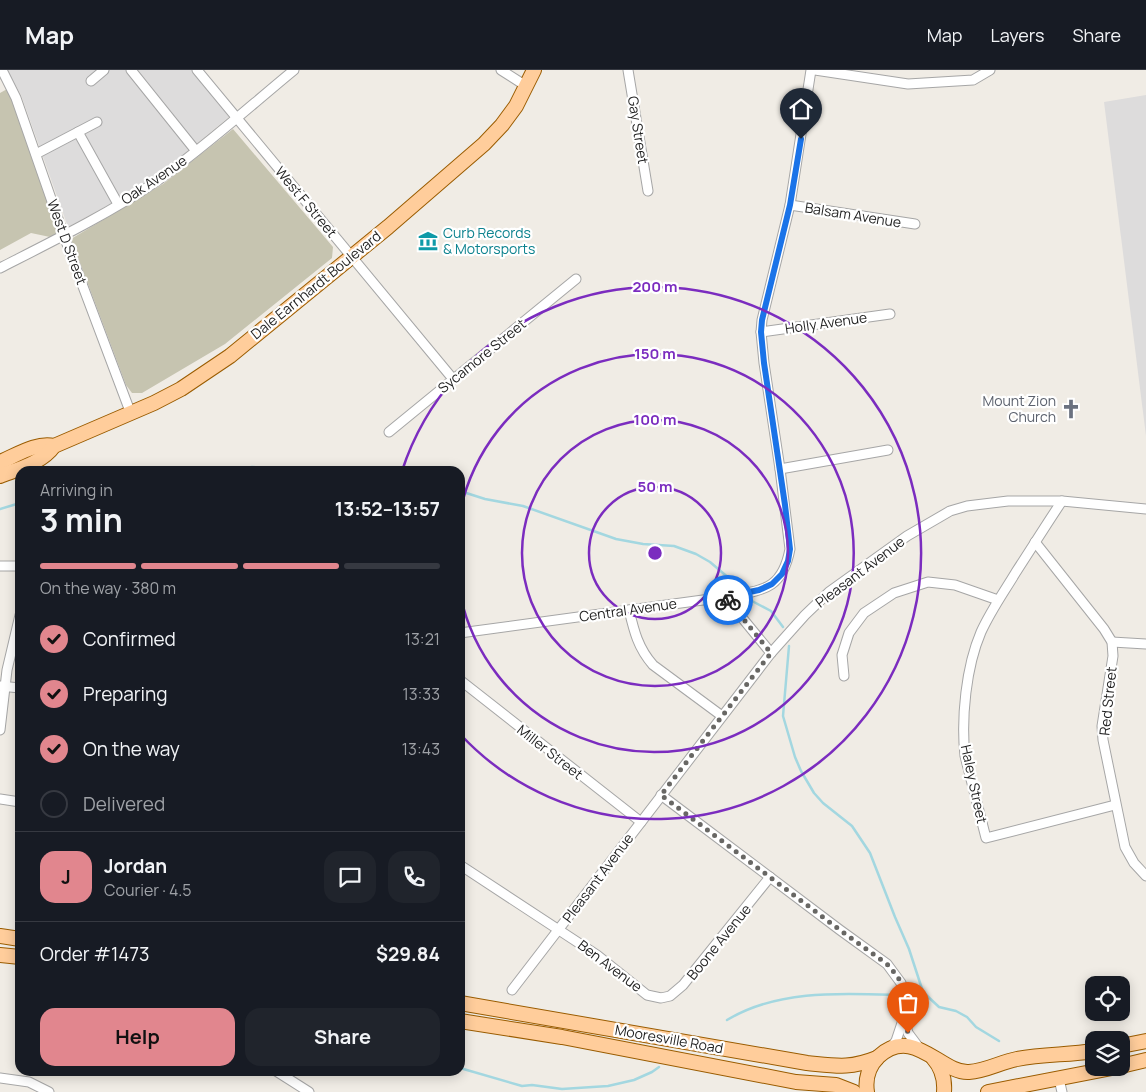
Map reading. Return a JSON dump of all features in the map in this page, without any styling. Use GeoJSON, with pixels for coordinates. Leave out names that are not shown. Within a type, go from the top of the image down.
{"type":"FeatureCollection","features":[{"type":"Feature","properties":{"kind":"main road","name":"Dale Earnhardt Boulevard"},"geometry":{"type":"LineString","coordinates":[[0,462],[37,446],[54,446],[131,414],[181,389],[216,366],[352,257],[484,144],[502,125],[516,106],[534,70]]}},
{"type":"Feature","properties":{"kind":"main road","name":"Dale Earnhardt Boulevard"},"geometry":{"type":"LineString","coordinates":[[24,466],[39,460],[49,453],[54,446]]}},
{"type":"Feature","properties":{"kind":"main road","name":"Dale Earnhardt Boulevard"},"geometry":{"type":"LineString","coordinates":[[0,476],[15,470]]}},
{"type":"Feature","properties":{"kind":"main road"},"geometry":{"type":"LineString","coordinates":[[0,936],[15,938]]}},
{"type":"Feature","properties":{"kind":"main road"},"geometry":{"type":"LineString","coordinates":[[0,955],[15,956]]}},
{"type":"Feature","properties":{"kind":"main road","name":"Mooresville Road"},"geometry":{"type":"LineString","coordinates":[[465,1004],[807,1063],[844,1067],[864,1063],[903,1046],[924,1051],[958,1070],[971,1072],[1028,1057],[1085,1052]]}},
{"type":"Feature","properties":{"kind":"main road","name":"Mooresville Road"},"geometry":{"type":"LineString","coordinates":[[465,1021],[562,1037],[792,1087],[836,1085],[854,1092]]}},
{"type":"Feature","properties":{"kind":"main road"},"geometry":{"type":"LineString","coordinates":[[1130,1044],[1146,1041]]}},
{"type":"Feature","properties":{"kind":"main road"},"geometry":{"type":"LineString","coordinates":[[924,1051],[936,1061],[942,1072],[944,1092]]}},
{"type":"Feature","properties":{"kind":"main road"},"geometry":{"type":"LineString","coordinates":[[866,1092],[868,1072],[882,1054]]}},
{"type":"Feature","properties":{"kind":"main road"},"geometry":{"type":"LineString","coordinates":[[1130,1064],[1146,1060]]}},
{"type":"Feature","properties":{"kind":"main road"},"geometry":{"type":"LineString","coordinates":[[988,1092],[1061,1085],[1088,1076]]}},
{"type":"Feature","properties":{"kind":"street","name":"West D Street"},"geometry":{"type":"LineString","coordinates":[[2,70],[19,105],[64,236],[131,414]]}},
{"type":"Feature","properties":{"kind":"street"},"geometry":{"type":"LineString","coordinates":[[91,81],[104,70]]}},
{"type":"Feature","properties":{"kind":"street"},"geometry":{"type":"LineString","coordinates":[[131,70],[196,151]]}},
{"type":"Feature","properties":{"kind":"street","name":"West F Street"},"geometry":{"type":"LineString","coordinates":[[197,70],[454,379]]}},
{"type":"Feature","properties":{"kind":"street","name":"Oak Avenue"},"geometry":{"type":"LineString","coordinates":[[0,268],[64,236],[156,181],[196,151],[294,70]]}},
{"type":"Feature","properties":{"kind":"street"},"geometry":{"type":"LineString","coordinates":[[501,70],[526,86]]}},
{"type":"Feature","properties":{"kind":"street","name":"Gay Street"},"geometry":{"type":"LineString","coordinates":[[628,70],[648,190]]}},
{"type":"Feature","properties":{"kind":"street","name":"Central Avenue"},"geometry":{"type":"LineString","coordinates":[[465,632],[725,597],[759,590],[772,584],[782,574],[788,561],[790,541],[761,332],[762,320],[790,205],[811,70]]}},
{"type":"Feature","properties":{"kind":"street"},"geometry":{"type":"LineString","coordinates":[[815,70],[908,84],[973,80],[990,70]]}},
{"type":"Feature","properties":{"kind":"street"},"geometry":{"type":"LineString","coordinates":[[0,86],[9,81]]}},
{"type":"Feature","properties":{"kind":"street"},"geometry":{"type":"LineString","coordinates":[[36,154],[97,122]]}},
{"type":"Feature","properties":{"kind":"street"},"geometry":{"type":"LineString","coordinates":[[78,132],[118,204]]}},
{"type":"Feature","properties":{"kind":"street","name":"Balsam Avenue"},"geometry":{"type":"LineString","coordinates":[[790,205],[915,224]]}},
{"type":"Feature","properties":{"kind":"street","name":"Sycamore Street"},"geometry":{"type":"LineString","coordinates":[[389,432],[576,279]]}},
{"type":"Feature","properties":{"kind":"street","name":"Holly Avenue"},"geometry":{"type":"LineString","coordinates":[[761,332],[890,314]]}},
{"type":"Feature","properties":{"kind":"street"},"geometry":{"type":"LineString","coordinates":[[780,469],[888,450]]}},
{"type":"Feature","properties":{"kind":"street","name":"Pleasant Avenue"},"geometry":{"type":"LineString","coordinates":[[512,990],[771,653],[805,615],[829,592],[907,536],[950,512],[967,506],[1008,501],[1062,502],[1146,509]]}},
{"type":"Feature","properties":{"kind":"street","name":"Haley Street"},"geometry":{"type":"LineString","coordinates":[[1062,502],[998,600],[981,633],[973,656],[966,693],[964,742],[969,773],[986,838],[1115,805]]}},
{"type":"Feature","properties":{"kind":"street"},"geometry":{"type":"LineString","coordinates":[[1035,542],[1104,629],[1112,642],[1146,644]]}},
{"type":"Feature","properties":{"kind":"street"},"geometry":{"type":"LineString","coordinates":[[0,566],[15,566]]}},
{"type":"Feature","properties":{"kind":"street"},"geometry":{"type":"LineString","coordinates":[[844,676],[842,656],[849,633],[864,613],[894,593],[928,582],[954,585],[998,600]]}},
{"type":"Feature","properties":{"kind":"street"},"geometry":{"type":"LineString","coordinates":[[725,597],[771,653]]}},
{"type":"Feature","properties":{"kind":"street"},"geometry":{"type":"LineString","coordinates":[[629,610],[634,634],[648,660],[722,716]]}},
{"type":"Feature","properties":{"kind":"street"},"geometry":{"type":"LineString","coordinates":[[0,730],[2,687],[15,635]]}},
{"type":"Feature","properties":{"kind":"street","name":"Red Street"},"geometry":{"type":"LineString","coordinates":[[1112,642],[1113,656],[1102,726],[1103,740],[1125,848],[1134,863],[1146,876]]}},
{"type":"Feature","properties":{"kind":"street","name":"Miller Street"},"geometry":{"type":"LineString","coordinates":[[465,684],[641,822]]}},
{"type":"Feature","properties":{"kind":"street"},"geometry":{"type":"LineString","coordinates":[[2,687],[15,688]]}},
{"type":"Feature","properties":{"kind":"street"},"geometry":{"type":"LineString","coordinates":[[661,795],[891,968],[903,988],[904,1017],[909,1035],[924,1051]]}},
{"type":"Feature","properties":{"kind":"street"},"geometry":{"type":"LineString","coordinates":[[0,799],[15,801]]}},
{"type":"Feature","properties":{"kind":"street","name":"Ben Avenue"},"geometry":{"type":"LineString","coordinates":[[465,868],[597,955],[647,995],[661,998]]}},
{"type":"Feature","properties":{"kind":"street","name":"Boone Avenue"},"geometry":{"type":"LineString","coordinates":[[661,998],[670,996],[683,985],[770,877]]}},
{"type":"Feature","properties":{"kind":"street"},"geometry":{"type":"LineString","coordinates":[[882,1054],[896,1041],[904,1017]]}},
{"type":"Feature","properties":{"kind":"street"},"geometry":{"type":"LineString","coordinates":[[284,1076],[309,1092]]}},
{"type":"Feature","properties":{"kind":"street"},"geometry":{"type":"LineString","coordinates":[[0,1078],[29,1082],[49,1092]]}},
{"type":"Feature","properties":{"kind":"shaded area"},"geometry":{"type":"Polygon","coordinates":[[[0,70],[193,70],[230,116],[164,171],[125,196],[68,227],[21,95],[10,75],[0,80],[0,70]]]}},
{"type":"Feature","properties":{"kind":"shaded area"},"geometry":{"type":"Polygon","coordinates":[[[9,88],[58,234],[50,237],[31,233],[0,250],[0,93],[9,88]]]}},
{"type":"Feature","properties":{"kind":"shaded area"},"geometry":{"type":"Polygon","coordinates":[[[1146,95],[1146,436],[1104,102],[1146,95]]]}},
{"type":"Feature","properties":{"kind":"shaded area"},"geometry":{"type":"Polygon","coordinates":[[[233,129],[333,247],[332,258],[225,344],[142,393],[132,393],[126,385],[71,239],[163,184],[233,129]]]}},
{"type":"Feature","properties":{"kind":"waterway"},"geometry":{"type":"LineString","coordinates":[[465,493],[485,499],[523,506],[616,539],[643,544],[674,546],[696,554],[710,562],[737,585]]}},
{"type":"Feature","properties":{"kind":"waterway"},"geometry":{"type":"LineString","coordinates":[[0,509],[15,504]]}},
{"type":"Feature","properties":{"kind":"waterway"},"geometry":{"type":"LineString","coordinates":[[752,601],[771,611],[783,627]]}},
{"type":"Feature","properties":{"kind":"waterway"},"geometry":{"type":"LineString","coordinates":[[789,646],[783,716],[801,771],[814,793],[823,803],[852,826],[870,853],[909,949],[923,992],[939,1007],[956,1011],[967,1017],[976,1027],[999,1041]]}},
{"type":"Feature","properties":{"kind":"waterway"},"geometry":{"type":"LineString","coordinates":[[727,1020],[746,1010],[787,998],[830,994],[895,995]]}},
{"type":"Feature","properties":{"kind":"waterway"},"geometry":{"type":"LineString","coordinates":[[465,1069],[522,1086],[532,1085],[562,1089],[608,1086],[634,1080],[659,1067]]}},
{"type":"Feature","properties":{"kind":"way so far"},"geometry":{"type":"LineString","coordinates":[[728,600],[771,653],[661,795],[887,964],[898,977],[904,991],[904,1017],[908,1033]]}},
{"type":"Feature","properties":{"kind":"place","name":"Curb Records & Motorsports"},"geometry":{"type":"Point","coordinates":[428,241]}},
{"type":"Feature","properties":{"kind":"place","name":"Mount Zion Church"},"geometry":{"type":"Point","coordinates":[1071,409]}},
{"type":"Feature","properties":{"kind":"route"},"geometry":{"type":"LineString","coordinates":[[728,600],[725,597],[759,590],[777,580],[788,561],[790,549],[761,332],[762,320],[790,205],[801,139]]}}]}
